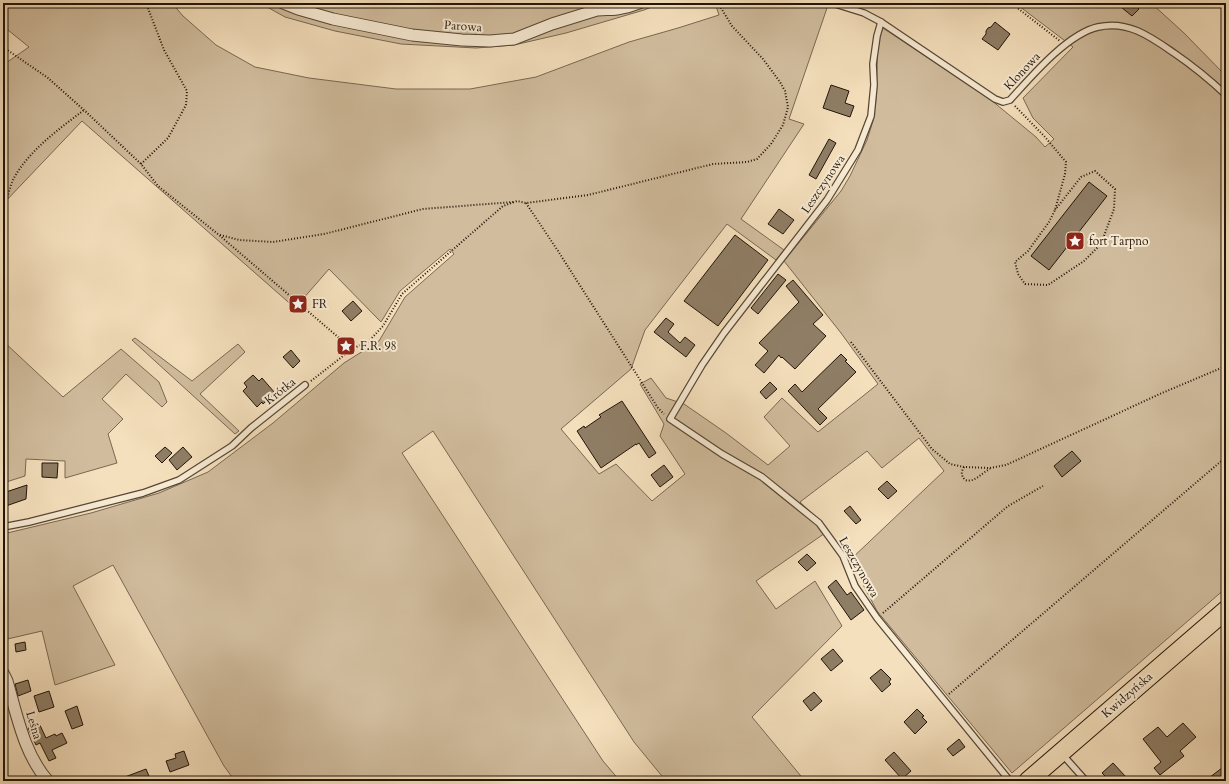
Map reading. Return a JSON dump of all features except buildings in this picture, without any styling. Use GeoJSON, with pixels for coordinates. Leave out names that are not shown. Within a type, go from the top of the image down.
{"type":"FeatureCollection","features":[{"type":"Feature","properties":{"kind":"main road","name":"Kwidzyńska"},"geometry":{"type":"LineString","coordinates":[[1028,781],[1226,610]]}},
{"type":"Feature","properties":{"kind":"street","name":"Parowa"},"geometry":{"type":"LineString","coordinates":[[283,3],[332,19],[412,35],[490,41],[514,39],[602,6],[616,10],[639,3]]}},
{"type":"Feature","properties":{"kind":"street","name":"Leśna"},"geometry":{"type":"LineString","coordinates":[[3,673],[7,681],[28,752],[40,773],[48,781]]}},
{"type":"Feature","properties":{"kind":"lane","name":"Klonowa"},"geometry":{"type":"LineString","coordinates":[[832,3],[864,13],[881,22],[995,99],[1003,102],[1010,100],[1051,56],[1081,34],[1097,27],[1114,25],[1132,28],[1149,36],[1197,69],[1226,95]]}},
{"type":"Feature","properties":{"kind":"lane","name":"Leszczynowa"},"geometry":{"type":"LineString","coordinates":[[881,22],[877,36],[873,64],[874,85],[871,116],[858,150],[827,200],[724,333],[702,365],[670,420],[722,454],[762,477],[819,523],[843,556],[855,586],[877,618],[1010,781]]}},
{"type":"Feature","properties":{"kind":"lane","name":"Krótka"},"geometry":{"type":"LineString","coordinates":[[3,527],[29,522],[143,493],[179,480],[232,446],[251,428],[305,385]]}},
{"type":"Feature","properties":{"kind":"lane"},"geometry":{"type":"LineString","coordinates":[[1061,753],[1086,781]]}},
{"type":"Feature","properties":{"kind":"path"},"geometry":{"type":"LineString","coordinates":[[141,164],[168,138],[186,105],[187,92],[164,50],[146,3]]}},
{"type":"Feature","properties":{"kind":"path"},"geometry":{"type":"LineString","coordinates":[[1011,3],[1066,45]]}},
{"type":"Feature","properties":{"kind":"path"},"geometry":{"type":"LineString","coordinates":[[219,235],[239,240],[273,242],[324,234],[423,209],[516,201],[526,203],[588,195],[713,164],[747,162],[757,159],[771,144],[783,125],[788,108],[785,91],[763,59],[732,26],[718,4]]}},
{"type":"Feature","properties":{"kind":"path"},"geometry":{"type":"LineString","coordinates":[[3,47],[48,78],[141,164],[158,186],[219,235],[352,350]]}},
{"type":"Feature","properties":{"kind":"path"},"geometry":{"type":"LineString","coordinates":[[1010,100],[1066,162],[1065,174],[1055,210],[1049,222],[1028,251],[1015,262],[1018,274],[1025,284],[1048,284],[1084,261],[1101,244],[1114,209],[1115,189],[1095,171],[1081,177],[1055,210]]}},
{"type":"Feature","properties":{"kind":"path"},"geometry":{"type":"LineString","coordinates":[[5,206],[14,177],[26,161],[52,134],[84,110]]}},
{"type":"Feature","properties":{"kind":"path","name":"Krótka"},"geometry":{"type":"LineString","coordinates":[[305,385],[352,350],[369,340],[382,326],[402,294],[503,206],[516,201]]}},
{"type":"Feature","properties":{"kind":"path"},"geometry":{"type":"LineString","coordinates":[[526,203],[658,408],[670,420]]}},
{"type":"Feature","properties":{"kind":"path"},"geometry":{"type":"LineString","coordinates":[[851,342],[932,449],[950,464],[964,467],[990,468],[1006,465],[1162,393],[1226,366]]}},
{"type":"Feature","properties":{"kind":"path"},"geometry":{"type":"LineString","coordinates":[[946,696],[1226,457]]}},
{"type":"Feature","properties":{"kind":"path"},"geometry":{"type":"LineString","coordinates":[[964,467],[962,476],[968,481],[973,480],[990,468]]}},
{"type":"Feature","properties":{"kind":"path"},"geometry":{"type":"LineString","coordinates":[[883,614],[1008,506],[1043,486]]}},
{"type":"Feature","properties":{"kind":"shaded area"},"geometry":{"type":"Polygon","coordinates":[[[3,3],[172,3],[183,16],[216,45],[255,67],[309,78],[396,89],[470,89],[536,77],[629,42],[719,15],[715,3],[812,3],[827,8],[789,119],[804,124],[741,219],[784,250],[776,260],[727,224],[645,330],[631,369],[561,429],[599,474],[616,464],[652,501],[685,474],[660,436],[664,424],[640,384],[651,378],[666,398],[684,404],[726,433],[768,465],[790,446],[764,417],[782,398],[818,432],[878,384],[841,333],[784,261],[841,191],[850,176],[867,140],[873,121],[876,99],[878,39],[883,28],[991,100],[1036,137],[1045,147],[1054,139],[1033,118],[1023,98],[1073,47],[1015,3],[1151,3],[1184,33],[1226,76],[1226,588],[1012,773],[877,611],[850,560],[944,471],[919,438],[882,468],[867,451],[800,502],[822,523],[828,531],[756,581],[776,609],[815,581],[842,626],[752,717],[805,781],[666,781],[634,742],[433,431],[402,453],[603,761],[620,781],[235,781],[224,766],[113,565],[73,586],[115,665],[55,685],[42,631],[3,640],[3,534],[91,513],[159,493],[208,472],[273,423],[344,363],[379,341],[405,297],[454,254],[450,249],[400,291],[381,322],[329,269],[295,308],[82,121],[3,204],[3,65],[29,47],[3,26],[3,3]]]}},
{"type":"Feature","properties":{"kind":"shaded area"},"geometry":{"type":"Polygon","coordinates":[[[260,3],[662,3],[644,10],[566,33],[514,45],[476,48],[401,44],[335,31],[285,17],[260,3]]]}},
{"type":"Feature","properties":{"kind":"shaded area"},"geometry":{"type":"Polygon","coordinates":[[[135,338],[192,381],[238,344],[245,352],[200,394],[239,431],[235,434],[132,340],[135,338]]]}},
{"type":"Feature","properties":{"kind":"shaded area"},"geometry":{"type":"Polygon","coordinates":[[[3,341],[63,397],[121,349],[159,382],[167,402],[162,407],[126,374],[102,399],[123,419],[108,434],[117,463],[65,478],[65,461],[26,459],[25,476],[3,483],[3,341]]]}},
{"type":"Feature","properties":{"kind":"place","name":"fort Tarpno"},"geometry":{"type":"Point","coordinates":[1075,241]}},
{"type":"Feature","properties":{"kind":"place","name":"FR"},"geometry":{"type":"Point","coordinates":[298,304]}},
{"type":"Feature","properties":{"kind":"place","name":"F.R. 98"},"geometry":{"type":"Point","coordinates":[346,346]}}]}
